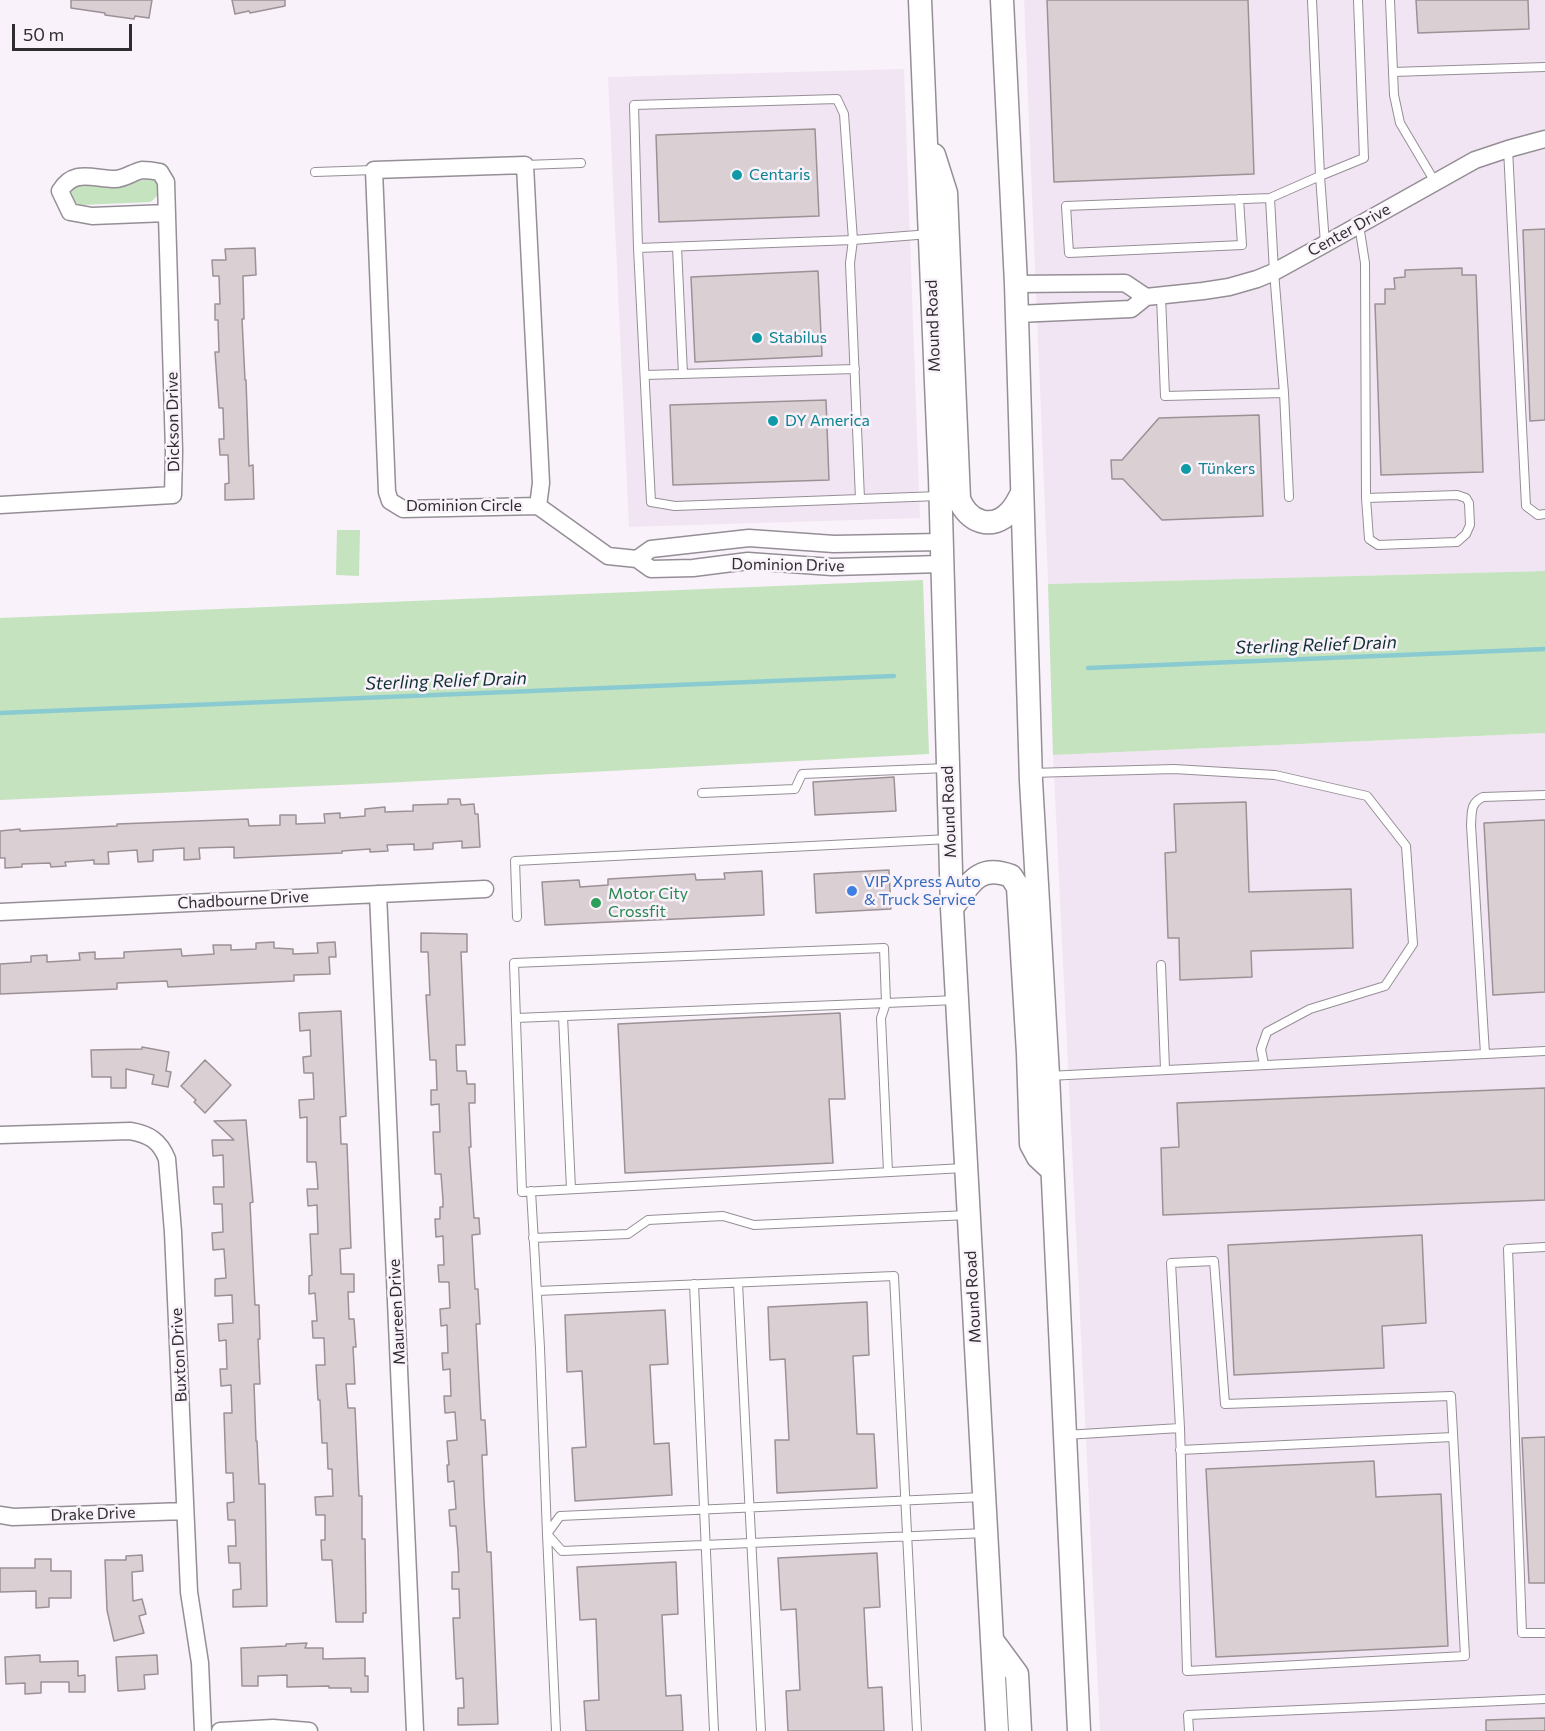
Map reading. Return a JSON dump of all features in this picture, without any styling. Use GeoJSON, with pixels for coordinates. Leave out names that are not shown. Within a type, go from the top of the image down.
{"type":"FeatureCollection","features":[{"type":"Feature","properties":{"kind":"main road","name":"Mound Road"},"geometry":{"type":"LineString","coordinates":[[920,0],[925,125],[939,234],[949,496],[941,553],[949,839],[997,1731]]}},
{"type":"Feature","properties":{"kind":"main road"},"geometry":{"type":"LineString","coordinates":[[1002,0],[1016,284],[1031,773],[1048,1076],[1079,1731]]}},
{"type":"Feature","properties":{"kind":"main road"},"geometry":{"type":"LineString","coordinates":[[949,496],[968,515],[990,522],[1005,517],[1021,495]]}},
{"type":"Feature","properties":{"kind":"main road"},"geometry":{"type":"LineString","coordinates":[[952,908],[978,874],[989,871],[1011,876],[1018,887],[1031,1144],[1038,1157],[1052,1170]]}},
{"type":"Feature","properties":{"kind":"main road"},"geometry":{"type":"LineString","coordinates":[[992,1640],[1017,1674],[1020,1731]]}},
{"type":"Feature","properties":{"kind":"street","name":"Center Drive"},"geometry":{"type":"LineString","coordinates":[[1017,314],[1131,309],[1154,296],[1229,286],[1257,279],[1274,272],[1475,160],[1508,148],[1545,139]]}},
{"type":"Feature","properties":{"kind":"street"},"geometry":{"type":"LineString","coordinates":[[374,170],[525,165]]}},
{"type":"Feature","properties":{"kind":"street","name":"Dominion Circle"},"geometry":{"type":"LineString","coordinates":[[374,170],[386,480],[390,501],[403,509],[538,506],[541,483],[525,165]]}},
{"type":"Feature","properties":{"kind":"street","name":"Dickson Drive"},"geometry":{"type":"LineString","coordinates":[[0,505],[173,495],[174,451],[167,213],[166,182],[160,172],[142,170],[117,179],[76,177],[66,181],[60,191],[70,212],[92,216],[167,213]]}},
{"type":"Feature","properties":{"kind":"street"},"geometry":{"type":"LineString","coordinates":[[1016,284],[1125,283],[1154,296]]}},
{"type":"Feature","properties":{"kind":"street","name":"Dominion Drive"},"geometry":{"type":"LineString","coordinates":[[538,506],[608,556],[637,559],[651,569],[693,568],[748,561],[832,567],[941,553]]}},
{"type":"Feature","properties":{"kind":"street","name":"Dominion Drive"},"geometry":{"type":"LineString","coordinates":[[637,559],[651,549],[749,538],[941,553]]}},
{"type":"Feature","properties":{"kind":"street","name":"Chadbourne Drive"},"geometry":{"type":"LineString","coordinates":[[0,912],[485,889]]}},
{"type":"Feature","properties":{"kind":"street","name":"Maureen Drive"},"geometry":{"type":"LineString","coordinates":[[378,894],[415,1731]]}},
{"type":"Feature","properties":{"kind":"street","name":"Buxton Drive"},"geometry":{"type":"LineString","coordinates":[[0,1135],[130,1131],[155,1139],[163,1149],[169,1169],[189,1592],[200,1663],[202,1731]]}},
{"type":"Feature","properties":{"kind":"street","name":"Drake Drive"},"geometry":{"type":"LineString","coordinates":[[0,1515],[13,1517],[185,1511]]}},
{"type":"Feature","properties":{"kind":"street"},"geometry":{"type":"LineString","coordinates":[[220,1731],[273,1728],[309,1731]]}},
{"type":"Feature","properties":{"kind":"lane"},"geometry":{"type":"LineString","coordinates":[[1312,0],[1325,244]]}},
{"type":"Feature","properties":{"kind":"lane"},"geometry":{"type":"LineString","coordinates":[[1239,199],[1242,244],[1069,253],[1066,206],[1239,199],[1270,198],[1364,158],[1358,0]]}},
{"type":"Feature","properties":{"kind":"lane"},"geometry":{"type":"LineString","coordinates":[[1390,0],[1394,95],[1400,123],[1435,182]]}},
{"type":"Feature","properties":{"kind":"lane"},"geometry":{"type":"LineString","coordinates":[[1393,72],[1545,67]]}},
{"type":"Feature","properties":{"kind":"lane"},"geometry":{"type":"LineString","coordinates":[[860,499],[850,263],[853,240],[844,114],[837,99],[634,105],[638,248],[651,501],[675,506],[949,496]]}},
{"type":"Feature","properties":{"kind":"lane"},"geometry":{"type":"LineString","coordinates":[[1508,148],[1526,506],[1538,515],[1545,514]]}},
{"type":"Feature","properties":{"kind":"lane"},"geometry":{"type":"LineString","coordinates":[[525,165],[581,163]]}},
{"type":"Feature","properties":{"kind":"lane"},"geometry":{"type":"LineString","coordinates":[[315,172],[374,170]]}},
{"type":"Feature","properties":{"kind":"lane"},"geometry":{"type":"LineString","coordinates":[[1270,198],[1289,497]]}},
{"type":"Feature","properties":{"kind":"lane"},"geometry":{"type":"LineString","coordinates":[[1359,225],[1365,263],[1366,498],[1368,539],[1378,545],[1457,542],[1466,534],[1470,525],[1469,503],[1466,498],[1458,495],[1366,498]]}},
{"type":"Feature","properties":{"kind":"lane"},"geometry":{"type":"LineString","coordinates":[[638,248],[853,240],[939,234]]}},
{"type":"Feature","properties":{"kind":"lane"},"geometry":{"type":"LineString","coordinates":[[677,247],[683,374]]}},
{"type":"Feature","properties":{"kind":"lane"},"geometry":{"type":"LineString","coordinates":[[1154,296],[1166,396],[1284,393]]}},
{"type":"Feature","properties":{"kind":"lane"},"geometry":{"type":"LineString","coordinates":[[645,375],[855,369]]}},
{"type":"Feature","properties":{"kind":"lane"},"geometry":{"type":"LineString","coordinates":[[796,565],[798,542]]}},
{"type":"Feature","properties":{"kind":"lane"},"geometry":{"type":"LineString","coordinates":[[702,793],[795,789],[802,774],[947,768]]}},
{"type":"Feature","properties":{"kind":"lane"},"geometry":{"type":"LineString","coordinates":[[1031,773],[1174,770],[1275,775],[1367,796],[1374,804],[1406,846],[1413,944],[1385,986],[1310,1009],[1267,1032],[1261,1049],[1264,1065]]}},
{"type":"Feature","properties":{"kind":"lane"},"geometry":{"type":"LineString","coordinates":[[1485,1054],[1471,825],[1473,806],[1476,800],[1483,797],[1545,795]]}},
{"type":"Feature","properties":{"kind":"lane"},"geometry":{"type":"LineString","coordinates":[[517,917],[514,861],[949,839]]}},
{"type":"Feature","properties":{"kind":"lane"},"geometry":{"type":"LineString","coordinates":[[888,1172],[881,1018],[886,1003],[884,948],[514,963],[522,1192],[966,1168]]}},
{"type":"Feature","properties":{"kind":"lane"},"geometry":{"type":"LineString","coordinates":[[1161,965],[1166,1070]]}},
{"type":"Feature","properties":{"kind":"lane"},"geometry":{"type":"LineString","coordinates":[[516,1018],[957,1000]]}},
{"type":"Feature","properties":{"kind":"lane"},"geometry":{"type":"LineString","coordinates":[[563,1016],[572,1189]]}},
{"type":"Feature","properties":{"kind":"lane"},"geometry":{"type":"LineString","coordinates":[[1048,1076],[1545,1051]]}},
{"type":"Feature","properties":{"kind":"lane"},"geometry":{"type":"LineString","coordinates":[[531,1191],[556,1731]]}},
{"type":"Feature","properties":{"kind":"lane"},"geometry":{"type":"LineString","coordinates":[[534,1238],[628,1234],[648,1220],[723,1216],[753,1225],[969,1215]]}},
{"type":"Feature","properties":{"kind":"lane"},"geometry":{"type":"LineString","coordinates":[[1545,1247],[1508,1249],[1522,1633],[1545,1633]]}},
{"type":"Feature","properties":{"kind":"lane"},"geometry":{"type":"LineString","coordinates":[[1214,1261],[1225,1404],[1451,1396],[1465,1656],[1187,1671],[1180,1428],[1171,1263],[1214,1261]]}},
{"type":"Feature","properties":{"kind":"lane"},"geometry":{"type":"LineString","coordinates":[[537,1291],[894,1276],[917,1731]]}},
{"type":"Feature","properties":{"kind":"lane"},"geometry":{"type":"LineString","coordinates":[[738,1283],[760,1731]]}},
{"type":"Feature","properties":{"kind":"lane"},"geometry":{"type":"LineString","coordinates":[[694,1284],[714,1731]]}},
{"type":"Feature","properties":{"kind":"lane"},"geometry":{"type":"LineString","coordinates":[[1065,1435],[1180,1428]]}},
{"type":"Feature","properties":{"kind":"lane"},"geometry":{"type":"LineString","coordinates":[[1180,1450],[1453,1437]]}},
{"type":"Feature","properties":{"kind":"lane"},"geometry":{"type":"LineString","coordinates":[[547,1534],[560,1516],[984,1497]]}},
{"type":"Feature","properties":{"kind":"lane"},"geometry":{"type":"LineString","coordinates":[[547,1534],[562,1551],[986,1533]]}},
{"type":"Feature","properties":{"kind":"lane"},"geometry":{"type":"LineString","coordinates":[[1189,1731],[1188,1715],[1545,1699]]}},
{"type":"Feature","properties":{"kind":"shaded area"},"geometry":{"type":"Polygon","coordinates":[[[1024,0],[1545,0],[1545,571],[1048,584],[1024,0]]]}},
{"type":"Feature","properties":{"kind":"shaded area"},"geometry":{"type":"Polygon","coordinates":[[[904,69],[920,518],[629,527],[608,77],[904,69]]]}},
{"type":"Feature","properties":{"kind":"shaded area"},"geometry":{"type":"Polygon","coordinates":[[[1545,733],[1545,1731],[1100,1731],[1053,755],[1545,733]]]}},
{"type":"Feature","properties":{"kind":"green space"},"geometry":{"type":"Polygon","coordinates":[[[149,178],[156,183],[159,189],[157,196],[150,202],[82,205],[76,203],[71,192],[77,183],[123,186],[149,178]]]}},
{"type":"Feature","properties":{"kind":"green space"},"geometry":{"type":"Polygon","coordinates":[[[337,530],[360,530],[359,576],[336,575],[337,530]]]}},
{"type":"Feature","properties":{"kind":"green space","name":"Sterling Relief Drain"},"geometry":{"type":"Polygon","coordinates":[[[1545,571],[1545,733],[1053,755],[1048,584],[1545,571]]]}},
{"type":"Feature","properties":{"kind":"green space","name":"Sterling Relief Drain"},"geometry":{"type":"Polygon","coordinates":[[[923,580],[929,754],[384,783],[0,800],[0,618],[923,580]]]}},
{"type":"Feature","properties":{"kind":"building"},"geometry":{"type":"Polygon","coordinates":[[[71,0],[152,0],[149,18],[135,16],[134,19],[71,8],[71,0]]]}},
{"type":"Feature","properties":{"kind":"building"},"geometry":{"type":"Polygon","coordinates":[[[232,0],[285,0],[285,6],[235,14],[232,0]]]}},
{"type":"Feature","properties":{"kind":"building"},"geometry":{"type":"Polygon","coordinates":[[[1047,0],[1248,0],[1254,174],[1054,182],[1047,0]]]}},
{"type":"Feature","properties":{"kind":"building"},"geometry":{"type":"Polygon","coordinates":[[[1416,0],[1528,0],[1529,29],[1418,33],[1416,0]]]}},
{"type":"Feature","properties":{"kind":"building","name":"Centaris"},"geometry":{"type":"Polygon","coordinates":[[[815,129],[819,216],[659,222],[656,135],[815,129]]]}},
{"type":"Feature","properties":{"kind":"building"},"geometry":{"type":"Polygon","coordinates":[[[1545,229],[1545,420],[1530,421],[1523,230],[1545,229]]]}},
{"type":"Feature","properties":{"kind":"building"},"geometry":{"type":"Polygon","coordinates":[[[255,248],[256,275],[243,276],[244,319],[242,319],[249,466],[253,465],[254,499],[225,500],[225,484],[229,483],[228,455],[220,455],[219,439],[224,439],[223,408],[219,408],[215,352],[219,352],[215,304],[220,304],[219,276],[213,276],[212,260],[226,260],[225,249],[255,248]]]}},
{"type":"Feature","properties":{"kind":"building"},"geometry":{"type":"Polygon","coordinates":[[[1462,268],[1462,275],[1476,275],[1483,472],[1381,475],[1375,304],[1385,304],[1385,289],[1395,289],[1394,278],[1405,277],[1405,270],[1462,268]]]}},
{"type":"Feature","properties":{"kind":"building"},"geometry":{"type":"Polygon","coordinates":[[[818,271],[822,356],[695,362],[691,277],[818,271]]]}},
{"type":"Feature","properties":{"kind":"building"},"geometry":{"type":"Polygon","coordinates":[[[826,400],[829,480],[673,485],[670,405],[826,400]]]}},
{"type":"Feature","properties":{"kind":"building","name":"Tünkers"},"geometry":{"type":"Polygon","coordinates":[[[1259,415],[1263,516],[1162,520],[1123,479],[1112,479],[1111,460],[1122,460],[1159,418],[1259,415]]]}},
{"type":"Feature","properties":{"kind":"building"},"geometry":{"type":"Polygon","coordinates":[[[894,777],[896,811],[815,815],[813,782],[894,777]]]}},
{"type":"Feature","properties":{"kind":"building"},"geometry":{"type":"Polygon","coordinates":[[[448,799],[460,799],[461,805],[474,804],[475,814],[478,814],[480,847],[462,848],[462,841],[433,843],[433,849],[414,850],[414,844],[387,845],[388,851],[370,852],[370,849],[342,851],[342,853],[234,858],[234,847],[199,848],[200,859],[184,860],[184,848],[153,850],[153,861],[138,862],[137,850],[108,852],[109,864],[94,864],[94,860],[65,862],[66,866],[51,867],[50,863],[22,864],[22,867],[5,868],[5,858],[0,858],[0,831],[248,819],[249,826],[280,825],[280,815],[296,815],[296,824],[325,823],[324,814],[340,813],[340,818],[365,816],[365,809],[385,807],[385,812],[413,811],[413,805],[448,804],[448,799]]]}},
{"type":"Feature","properties":{"kind":"building"},"geometry":{"type":"Polygon","coordinates":[[[1246,802],[1249,892],[1351,889],[1353,948],[1251,951],[1252,977],[1180,980],[1179,938],[1168,938],[1165,853],[1176,852],[1174,804],[1246,802]]]}},
{"type":"Feature","properties":{"kind":"building"},"geometry":{"type":"Polygon","coordinates":[[[1545,820],[1545,992],[1493,995],[1484,823],[1545,820]]]}},
{"type":"Feature","properties":{"kind":"building","name":"VIP Xpress Auto & Truck Service"},"geometry":{"type":"Polygon","coordinates":[[[889,870],[891,909],[816,913],[814,874],[889,870]]]}},
{"type":"Feature","properties":{"kind":"building"},"geometry":{"type":"Polygon","coordinates":[[[762,871],[764,915],[545,925],[542,882],[579,880],[580,887],[608,885],[608,879],[695,874],[696,880],[725,879],[724,873],[762,871]]]}},
{"type":"Feature","properties":{"kind":"building"},"geometry":{"type":"Polygon","coordinates":[[[421,933],[467,934],[467,952],[461,952],[465,1045],[456,1045],[457,1071],[466,1071],[467,1084],[475,1084],[475,1103],[469,1103],[471,1147],[469,1147],[474,1218],[479,1218],[480,1234],[472,1235],[475,1289],[478,1289],[480,1324],[476,1324],[481,1420],[485,1420],[487,1455],[482,1455],[487,1552],[491,1552],[498,1724],[458,1725],[458,1708],[464,1708],[463,1678],[456,1679],[453,1618],[460,1618],[459,1589],[452,1589],[452,1572],[459,1572],[456,1526],[450,1526],[449,1510],[456,1509],[454,1481],[448,1482],[447,1465],[449,1465],[447,1441],[457,1440],[455,1412],[445,1413],[444,1396],[451,1396],[450,1369],[443,1370],[442,1353],[448,1353],[447,1325],[441,1326],[440,1309],[450,1308],[449,1282],[439,1282],[438,1265],[444,1265],[443,1236],[436,1237],[435,1219],[440,1219],[440,1207],[443,1207],[443,1200],[441,1174],[435,1174],[433,1132],[440,1132],[439,1104],[431,1105],[431,1090],[437,1090],[436,1060],[430,1060],[426,995],[430,995],[428,952],[421,952],[421,933]]]}},
{"type":"Feature","properties":{"kind":"building"},"geometry":{"type":"Polygon","coordinates":[[[274,942],[274,948],[293,949],[293,954],[318,953],[317,943],[335,942],[336,957],[329,957],[330,974],[294,975],[294,981],[168,987],[167,981],[117,983],[117,989],[0,994],[0,964],[31,962],[31,956],[47,955],[47,962],[80,960],[79,953],[95,952],[95,959],[124,958],[124,952],[181,949],[182,956],[214,954],[213,945],[231,945],[231,950],[256,949],[256,943],[274,942]]]}},
{"type":"Feature","properties":{"kind":"building"},"geometry":{"type":"Polygon","coordinates":[[[341,1011],[346,1116],[340,1117],[341,1144],[347,1144],[351,1248],[340,1249],[341,1274],[354,1274],[354,1292],[348,1292],[349,1319],[354,1319],[355,1384],[346,1384],[348,1408],[355,1408],[359,1496],[362,1496],[366,1613],[363,1613],[363,1622],[336,1622],[332,1560],[322,1560],[321,1540],[325,1540],[325,1515],[316,1515],[315,1497],[333,1496],[332,1469],[328,1469],[327,1443],[322,1443],[320,1400],[318,1400],[316,1365],[325,1365],[324,1338],[313,1338],[312,1321],[317,1321],[315,1293],[309,1294],[309,1276],[312,1275],[310,1234],[318,1234],[317,1205],[308,1206],[307,1189],[318,1189],[316,1162],[307,1162],[307,1117],[300,1118],[299,1100],[314,1099],[313,1073],[304,1073],[303,1057],[311,1056],[310,1030],[300,1031],[299,1013],[341,1011]]]}},
{"type":"Feature","properties":{"kind":"building"},"geometry":{"type":"Polygon","coordinates":[[[840,1013],[845,1099],[829,1099],[833,1163],[625,1173],[618,1024],[840,1013]]]}},
{"type":"Feature","properties":{"kind":"building"},"geometry":{"type":"Polygon","coordinates":[[[142,1047],[169,1052],[166,1071],[171,1072],[168,1087],[152,1084],[154,1075],[126,1069],[126,1088],[111,1088],[111,1077],[92,1077],[91,1050],[142,1049],[142,1047]]]}},
{"type":"Feature","properties":{"kind":"building"},"geometry":{"type":"Polygon","coordinates":[[[205,1060],[231,1085],[205,1113],[194,1102],[196,1100],[181,1086],[205,1060]]]}},
{"type":"Feature","properties":{"kind":"building"},"geometry":{"type":"Polygon","coordinates":[[[1545,1088],[1545,1200],[1163,1215],[1161,1148],[1179,1147],[1177,1103],[1545,1088]]]}},
{"type":"Feature","properties":{"kind":"building"},"geometry":{"type":"Polygon","coordinates":[[[246,1120],[253,1202],[250,1203],[255,1305],[259,1305],[260,1384],[254,1384],[259,1484],[265,1484],[267,1606],[233,1607],[233,1590],[241,1589],[240,1563],[229,1563],[228,1546],[236,1546],[235,1520],[228,1520],[227,1503],[234,1502],[233,1473],[226,1473],[224,1413],[232,1413],[231,1385],[221,1386],[220,1369],[227,1369],[226,1340],[219,1341],[218,1324],[233,1323],[232,1295],[215,1296],[215,1279],[226,1278],[224,1249],[213,1250],[212,1233],[223,1232],[222,1204],[214,1204],[213,1187],[224,1187],[223,1155],[213,1156],[212,1140],[234,1140],[214,1121],[246,1120]]]}},
{"type":"Feature","properties":{"kind":"building"},"geometry":{"type":"Polygon","coordinates":[[[1422,1235],[1426,1323],[1382,1326],[1384,1368],[1234,1375],[1228,1245],[1422,1235]]]}},
{"type":"Feature","properties":{"kind":"building"},"geometry":{"type":"Polygon","coordinates":[[[867,1302],[869,1355],[853,1356],[857,1434],[874,1434],[877,1488],[777,1493],[775,1440],[789,1440],[785,1359],[770,1360],[768,1307],[867,1302]]]}},
{"type":"Feature","properties":{"kind":"building"},"geometry":{"type":"Polygon","coordinates":[[[665,1310],[668,1364],[650,1365],[654,1444],[669,1443],[672,1495],[575,1501],[572,1448],[586,1447],[582,1371],[567,1372],[565,1315],[665,1310]]]}},
{"type":"Feature","properties":{"kind":"building"},"geometry":{"type":"Polygon","coordinates":[[[1545,1437],[1545,1583],[1529,1583],[1522,1438],[1545,1437]]]}},
{"type":"Feature","properties":{"kind":"building"},"geometry":{"type":"Polygon","coordinates":[[[1374,1461],[1376,1497],[1441,1494],[1448,1646],[1216,1657],[1206,1469],[1374,1461]]]}},
{"type":"Feature","properties":{"kind":"building"},"geometry":{"type":"Polygon","coordinates":[[[877,1553],[880,1607],[864,1608],[868,1688],[882,1687],[884,1731],[788,1731],[786,1691],[800,1690],[796,1609],[781,1610],[778,1558],[877,1553]]]}},
{"type":"Feature","properties":{"kind":"building"},"geometry":{"type":"Polygon","coordinates":[[[142,1555],[143,1571],[132,1572],[133,1601],[142,1599],[146,1614],[139,1616],[144,1633],[114,1641],[107,1610],[105,1560],[126,1560],[126,1556],[142,1555]]]}},
{"type":"Feature","properties":{"kind":"building"},"geometry":{"type":"Polygon","coordinates":[[[35,1559],[51,1559],[51,1571],[71,1571],[71,1598],[49,1598],[49,1607],[36,1608],[36,1591],[0,1592],[0,1568],[35,1568],[35,1559]]]}},
{"type":"Feature","properties":{"kind":"building"},"geometry":{"type":"Polygon","coordinates":[[[676,1562],[678,1614],[662,1615],[666,1696],[681,1695],[683,1731],[586,1731],[584,1701],[599,1700],[596,1619],[580,1620],[577,1567],[676,1562]]]}},
{"type":"Feature","properties":{"kind":"building"},"geometry":{"type":"Polygon","coordinates":[[[307,1643],[305,1648],[323,1648],[323,1659],[365,1658],[368,1692],[351,1692],[351,1688],[329,1688],[329,1686],[287,1687],[287,1675],[258,1676],[258,1686],[242,1686],[241,1648],[307,1643]]]}},
{"type":"Feature","properties":{"kind":"building"},"geometry":{"type":"Polygon","coordinates":[[[40,1655],[40,1662],[78,1661],[78,1676],[85,1675],[85,1692],[69,1692],[69,1682],[41,1682],[41,1693],[25,1694],[25,1683],[6,1684],[5,1657],[40,1655]]]}},
{"type":"Feature","properties":{"kind":"building"},"geometry":{"type":"Polygon","coordinates":[[[157,1655],[158,1674],[144,1675],[145,1689],[118,1691],[116,1657],[157,1655]]]}},
{"type":"Feature","properties":{"kind":"building"},"geometry":{"type":"Polygon","coordinates":[[[1545,1718],[1545,1731],[1486,1731],[1486,1720],[1545,1718]]]}},
{"type":"Feature","properties":{"kind":"waterway","name":"Sterling Relief Drain"},"geometry":{"type":"LineString","coordinates":[[1088,668],[1545,649]]}},
{"type":"Feature","properties":{"kind":"waterway","name":"Sterling Relief Drain"},"geometry":{"type":"LineString","coordinates":[[0,713],[894,676]]}},
{"type":"Feature","properties":{"kind":"place","name":"Centaris"},"geometry":{"type":"Point","coordinates":[737,175]}},
{"type":"Feature","properties":{"kind":"place","name":"Stabilus"},"geometry":{"type":"Point","coordinates":[757,338]}},
{"type":"Feature","properties":{"kind":"place","name":"DY America"},"geometry":{"type":"Point","coordinates":[773,421]}},
{"type":"Feature","properties":{"kind":"place","name":"Tünkers"},"geometry":{"type":"Point","coordinates":[1186,469]}},
{"type":"Feature","properties":{"kind":"place","name":"VIP Xpress Auto & Truck Service"},"geometry":{"type":"Point","coordinates":[852,891]}},
{"type":"Feature","properties":{"kind":"place","name":"Motor City Crossfit"},"geometry":{"type":"Point","coordinates":[596,903]}}]}
